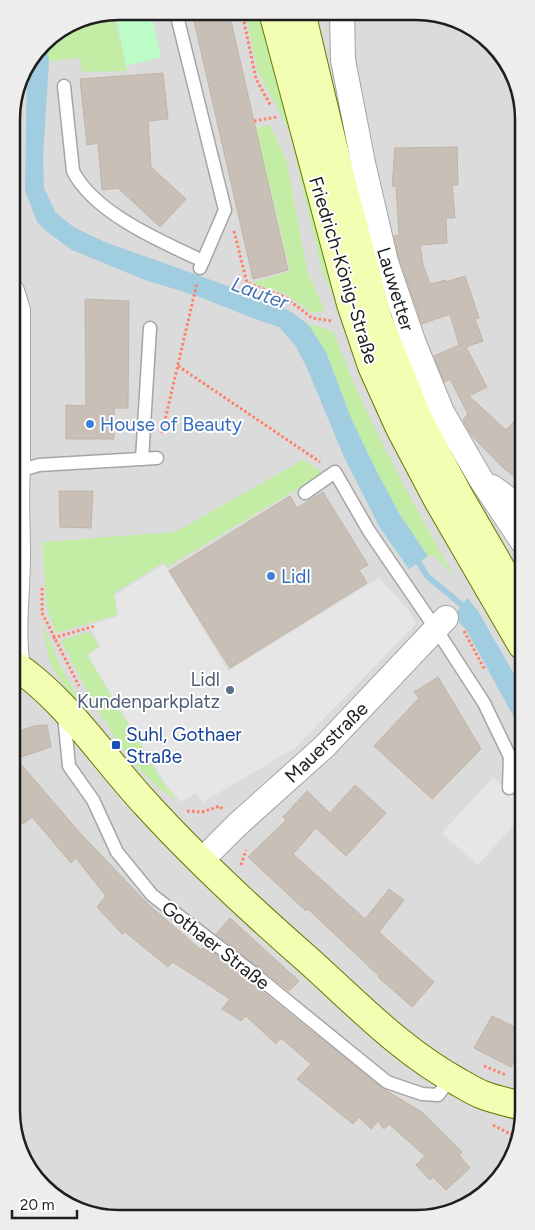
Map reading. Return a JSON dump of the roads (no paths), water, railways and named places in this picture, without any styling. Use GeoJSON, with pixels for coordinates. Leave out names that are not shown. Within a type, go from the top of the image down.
{"type":"FeatureCollection","features":[{"type":"Feature","properties":{"kind":"main road","name":"Friedrich-König-Straße"},"geometry":{"type":"LineString","coordinates":[[274,20],[348,295],[372,366],[400,428],[438,500],[515,633]]}},
{"type":"Feature","properties":{"kind":"main road","name":"Friedrich-König-Straße"},"geometry":{"type":"LineString","coordinates":[[303,20],[339,172],[378,320],[418,419],[460,498],[515,593]]}},
{"type":"Feature","properties":{"kind":"main road"},"geometry":{"type":"LineString","coordinates":[[20,669],[63,707],[146,805],[201,861],[397,1040],[424,1061],[451,1078],[482,1094],[515,1103]]}},
{"type":"Feature","properties":{"kind":"street","name":"Lauwetter"},"geometry":{"type":"LineString","coordinates":[[342,20],[343,60],[363,163],[386,262],[413,341],[442,412],[480,478],[515,530]]}},
{"type":"Feature","properties":{"kind":"street"},"geometry":{"type":"LineString","coordinates":[[480,478],[515,504]]}},
{"type":"Feature","properties":{"kind":"street","name":"Mauerstraße"},"geometry":{"type":"LineString","coordinates":[[201,861],[237,825],[325,746],[441,623]]}},
{"type":"Feature","properties":{"kind":"lane"},"geometry":{"type":"LineString","coordinates":[[64,86],[73,171],[79,182],[89,193],[115,214],[202,265],[225,210],[178,20]]}},
{"type":"Feature","properties":{"kind":"lane"},"geometry":{"type":"LineString","coordinates":[[142,459],[150,328]]}},
{"type":"Feature","properties":{"kind":"lane"},"geometry":{"type":"LineString","coordinates":[[20,465],[156,458]]}},
{"type":"Feature","properties":{"kind":"lane"},"geometry":{"type":"LineString","coordinates":[[305,493],[335,472],[369,531],[441,623],[484,703],[510,757],[509,788]]}},
{"type":"Feature","properties":{"kind":"lane","name":"Gothaer Straße"},"geometry":{"type":"LineString","coordinates":[[63,707],[69,766],[93,800],[116,852],[152,895],[387,1082],[422,1094],[438,1095],[451,1078]]}},
{"type":"Feature","properties":{"kind":"water"},"geometry":{"type":"Polygon","coordinates":[[[48,50],[43,157],[44,188],[56,213],[75,228],[105,242],[270,301],[293,313],[308,324],[326,352],[351,418],[375,468],[400,515],[428,556],[409,569],[380,528],[344,457],[307,368],[295,345],[279,327],[197,296],[145,280],[72,250],[37,222],[25,190],[27,84],[40,59],[48,50]]]}},
{"type":"Feature","properties":{"kind":"water"},"geometry":{"type":"Polygon","coordinates":[[[467,598],[478,611],[515,676],[515,719],[467,631],[454,616],[467,598]]]}},
{"type":"Feature","properties":{"kind":"waterway","name":"Lauter"},"geometry":{"type":"LineString","coordinates":[[414,555],[427,576],[468,610]]}},
{"type":"Feature","properties":{"kind":"place","name":"House of Beauty"},"geometry":{"type":"Point","coordinates":[90,424]}},
{"type":"Feature","properties":{"kind":"place","name":"Lidl"},"geometry":{"type":"Point","coordinates":[271,576]}},
{"type":"Feature","properties":{"kind":"place","name":"Lidl Kundenparkplatz"},"geometry":{"type":"Point","coordinates":[230,690]}},
{"type":"Feature","properties":{"kind":"place","name":"Suhl, Gothaer Straße"},"geometry":{"type":"Point","coordinates":[116,745]}}]}
